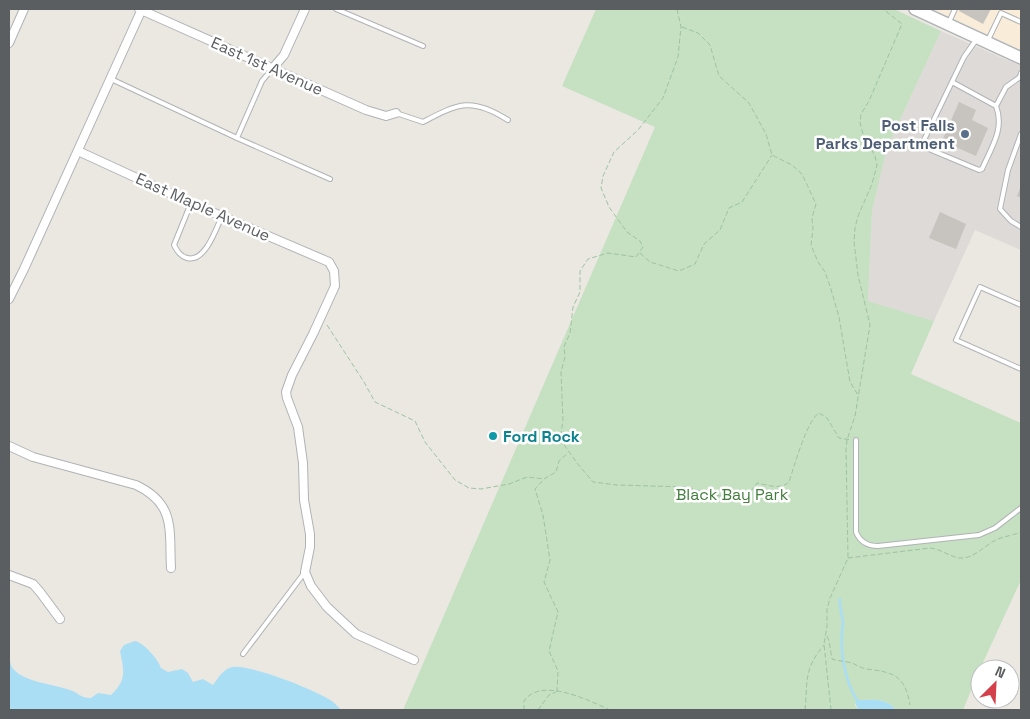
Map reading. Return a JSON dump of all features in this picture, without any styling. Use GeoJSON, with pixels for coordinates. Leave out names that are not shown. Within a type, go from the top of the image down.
{"type":"FeatureCollection","features":[{"type":"Feature","properties":{"kind":"street"},"geometry":{"type":"LineString","coordinates":[[9,43],[24,9]]}},
{"type":"Feature","properties":{"kind":"street"},"geometry":{"type":"LineString","coordinates":[[9,300],[141,9]]}},
{"type":"Feature","properties":{"kind":"street","name":"East 1st Avenue"},"geometry":{"type":"LineString","coordinates":[[141,9],[372,112],[386,116],[396,113]]}},
{"type":"Feature","properties":{"kind":"street"},"geometry":{"type":"LineString","coordinates":[[272,69],[284,55],[305,9]]}},
{"type":"Feature","properties":{"kind":"street"},"geometry":{"type":"LineString","coordinates":[[915,9],[928,11],[948,24],[1021,58]]}},
{"type":"Feature","properties":{"kind":"street","name":"East Maple Avenue"},"geometry":{"type":"LineString","coordinates":[[78,151],[190,203],[328,262],[334,272],[335,286],[321,317]]}},
{"type":"Feature","properties":{"kind":"street"},"geometry":{"type":"LineString","coordinates":[[321,317],[292,375],[286,392],[298,427],[304,500],[310,534],[310,547],[304,572],[311,586],[327,607],[356,634],[414,660]]}},
{"type":"Feature","properties":{"kind":"street"},"geometry":{"type":"LineString","coordinates":[[9,446],[33,457],[136,485],[159,499],[165,508],[169,522],[171,568]]}},
{"type":"Feature","properties":{"kind":"street"},"geometry":{"type":"LineString","coordinates":[[9,575],[33,584],[60,620]]}},
{"type":"Feature","properties":{"kind":"lane"},"geometry":{"type":"LineString","coordinates":[[336,9],[423,46]]}},
{"type":"Feature","properties":{"kind":"lane"},"geometry":{"type":"LineString","coordinates":[[948,24],[955,9]]}},
{"type":"Feature","properties":{"kind":"lane"},"geometry":{"type":"LineString","coordinates":[[952,82],[996,106],[998,111],[999,130],[982,169],[979,170],[924,147],[923,142],[964,57],[982,40],[1001,13],[1021,22]]}},
{"type":"Feature","properties":{"kind":"lane"},"geometry":{"type":"LineString","coordinates":[[237,138],[262,81],[272,69]]}},
{"type":"Feature","properties":{"kind":"lane"},"geometry":{"type":"LineString","coordinates":[[996,106],[1006,87],[1020,76],[1021,73]]}},
{"type":"Feature","properties":{"kind":"lane"},"geometry":{"type":"LineString","coordinates":[[111,78],[237,138],[330,179]]}},
{"type":"Feature","properties":{"kind":"lane"},"geometry":{"type":"LineString","coordinates":[[396,113],[423,122],[446,109],[472,104],[493,110],[508,120]]}},
{"type":"Feature","properties":{"kind":"lane"},"geometry":{"type":"LineString","coordinates":[[1021,134],[1008,170],[1000,209],[1011,221],[1021,227]]}},
{"type":"Feature","properties":{"kind":"lane"},"geometry":{"type":"LineString","coordinates":[[190,203],[174,245],[177,252],[185,258],[193,259],[201,254],[209,244],[222,216]]}},
{"type":"Feature","properties":{"kind":"lane"},"geometry":{"type":"LineString","coordinates":[[1021,305],[980,287],[956,340],[1021,370]]}},
{"type":"Feature","properties":{"kind":"lane"},"geometry":{"type":"LineString","coordinates":[[856,440],[856,532],[861,541],[868,545],[878,546],[978,536],[995,528],[1021,508]]}},
{"type":"Feature","properties":{"kind":"lane"},"geometry":{"type":"LineString","coordinates":[[243,654],[304,572]]}},
{"type":"Feature","properties":{"kind":"path"},"geometry":{"type":"LineString","coordinates":[[677,9],[681,27],[678,57],[663,98],[638,130],[614,152],[603,176],[601,188],[608,207],[627,232],[640,241],[642,246],[636,257],[608,253],[588,259],[580,271],[580,292],[573,307],[570,333],[564,347],[565,357],[561,372],[563,407],[560,439],[593,482],[617,485],[688,487],[739,500],[752,490],[757,483],[774,486],[786,485],[789,482],[809,426],[819,413],[827,418],[839,438],[847,440]]}},
{"type":"Feature","properties":{"kind":"path"},"geometry":{"type":"LineString","coordinates":[[831,710],[824,644],[827,609],[848,558],[847,440],[855,416],[870,325],[855,258],[855,228],[858,216],[872,184],[876,165],[860,123],[861,114],[902,24],[883,9]]}},
{"type":"Feature","properties":{"kind":"path"},"geometry":{"type":"LineString","coordinates":[[681,27],[698,33],[710,45],[718,76],[749,103],[766,134],[772,155],[792,165],[802,174],[816,204],[812,218],[813,229],[810,245],[825,272],[830,286],[839,317],[850,382],[858,395]]}},
{"type":"Feature","properties":{"kind":"path"},"geometry":{"type":"LineString","coordinates":[[639,252],[650,262],[680,271],[695,264],[704,244],[720,230],[729,208],[742,202],[772,155]]}},
{"type":"Feature","properties":{"kind":"path"},"geometry":{"type":"LineString","coordinates":[[321,317],[355,367],[375,402],[415,421],[425,442],[454,480],[469,488],[481,489],[509,484],[528,477],[544,479]]}},
{"type":"Feature","properties":{"kind":"path"},"geometry":{"type":"LineString","coordinates":[[557,692],[558,670],[549,651],[558,612],[544,582],[550,560],[543,515],[536,489],[544,479],[556,472],[559,461],[569,452]]}},
{"type":"Feature","properties":{"kind":"path"},"geometry":{"type":"LineString","coordinates":[[848,558],[930,548],[940,549],[955,557],[963,558],[972,555],[999,538],[1021,532]]}},
{"type":"Feature","properties":{"kind":"path"},"geometry":{"type":"LineString","coordinates":[[826,636],[829,641],[831,657],[836,660],[850,662],[864,669],[888,671],[896,675],[908,694],[910,705]]}},
{"type":"Feature","properties":{"kind":"path"},"geometry":{"type":"LineString","coordinates":[[805,710],[807,674],[814,656],[824,644]]}},
{"type":"Feature","properties":{"kind":"path"},"geometry":{"type":"LineString","coordinates":[[524,710],[524,701],[529,695],[537,691],[577,696],[610,710]]}},
{"type":"Feature","properties":{"kind":"path"},"geometry":{"type":"LineString","coordinates":[[538,710],[549,695],[557,692]]}},
{"type":"Feature","properties":{"kind":"shaded area"},"geometry":{"type":"Polygon","coordinates":[[[933,9],[1021,9],[1021,50],[933,9]]]}},
{"type":"Feature","properties":{"kind":"shaded area"},"geometry":{"type":"Polygon","coordinates":[[[941,31],[1021,66],[1021,250],[975,230],[934,321],[868,301],[872,211],[887,148],[941,31]]]}},
{"type":"Feature","properties":{"kind":"green space","name":"Black Bay Park"},"geometry":{"type":"Polygon","coordinates":[[[596,9],[894,9],[941,31],[887,148],[872,211],[868,301],[934,321],[911,374],[1021,423],[1021,580],[985,659],[970,659],[970,693],[963,710],[896,710],[883,701],[857,700],[855,705],[858,710],[403,710],[655,127],[562,86],[596,9]]]}},
{"type":"Feature","properties":{"kind":"water"},"geometry":{"type":"Polygon","coordinates":[[[135,641],[139,642],[150,652],[161,668],[168,672],[182,669],[188,673],[193,682],[203,679],[213,685],[227,669],[241,667],[299,685],[325,697],[341,710],[9,710],[9,656],[12,667],[23,676],[91,698],[98,693],[111,695],[120,685],[123,675],[123,664],[120,651],[124,645],[135,641]]]}},
{"type":"Feature","properties":{"kind":"water"},"geometry":{"type":"Polygon","coordinates":[[[857,700],[883,701],[896,710],[858,710],[855,702],[857,700]]]}},
{"type":"Feature","properties":{"kind":"building"},"geometry":{"type":"Polygon","coordinates":[[[961,9],[991,9],[983,24],[959,11],[961,9]]]}},
{"type":"Feature","properties":{"kind":"building","name":"Post Falls Parks Department"},"geometry":{"type":"Polygon","coordinates":[[[959,102],[976,110],[972,120],[988,128],[976,156],[942,141],[959,102]]]}},
{"type":"Feature","properties":{"kind":"building"},"geometry":{"type":"Polygon","coordinates":[[[1021,186],[1021,198],[1017,196],[1021,186]]]}},
{"type":"Feature","properties":{"kind":"building"},"geometry":{"type":"Polygon","coordinates":[[[940,212],[966,224],[956,249],[929,238],[940,212]]]}},
{"type":"Feature","properties":{"kind":"waterway"},"geometry":{"type":"LineString","coordinates":[[840,599],[843,622],[843,659],[847,677],[857,700]]}},
{"type":"Feature","properties":{"kind":"place","name":"Post Falls Parks Department"},"geometry":{"type":"Point","coordinates":[965,134]}},
{"type":"Feature","properties":{"kind":"place","name":"Ford Rock"},"geometry":{"type":"Point","coordinates":[493,436]}}]}
